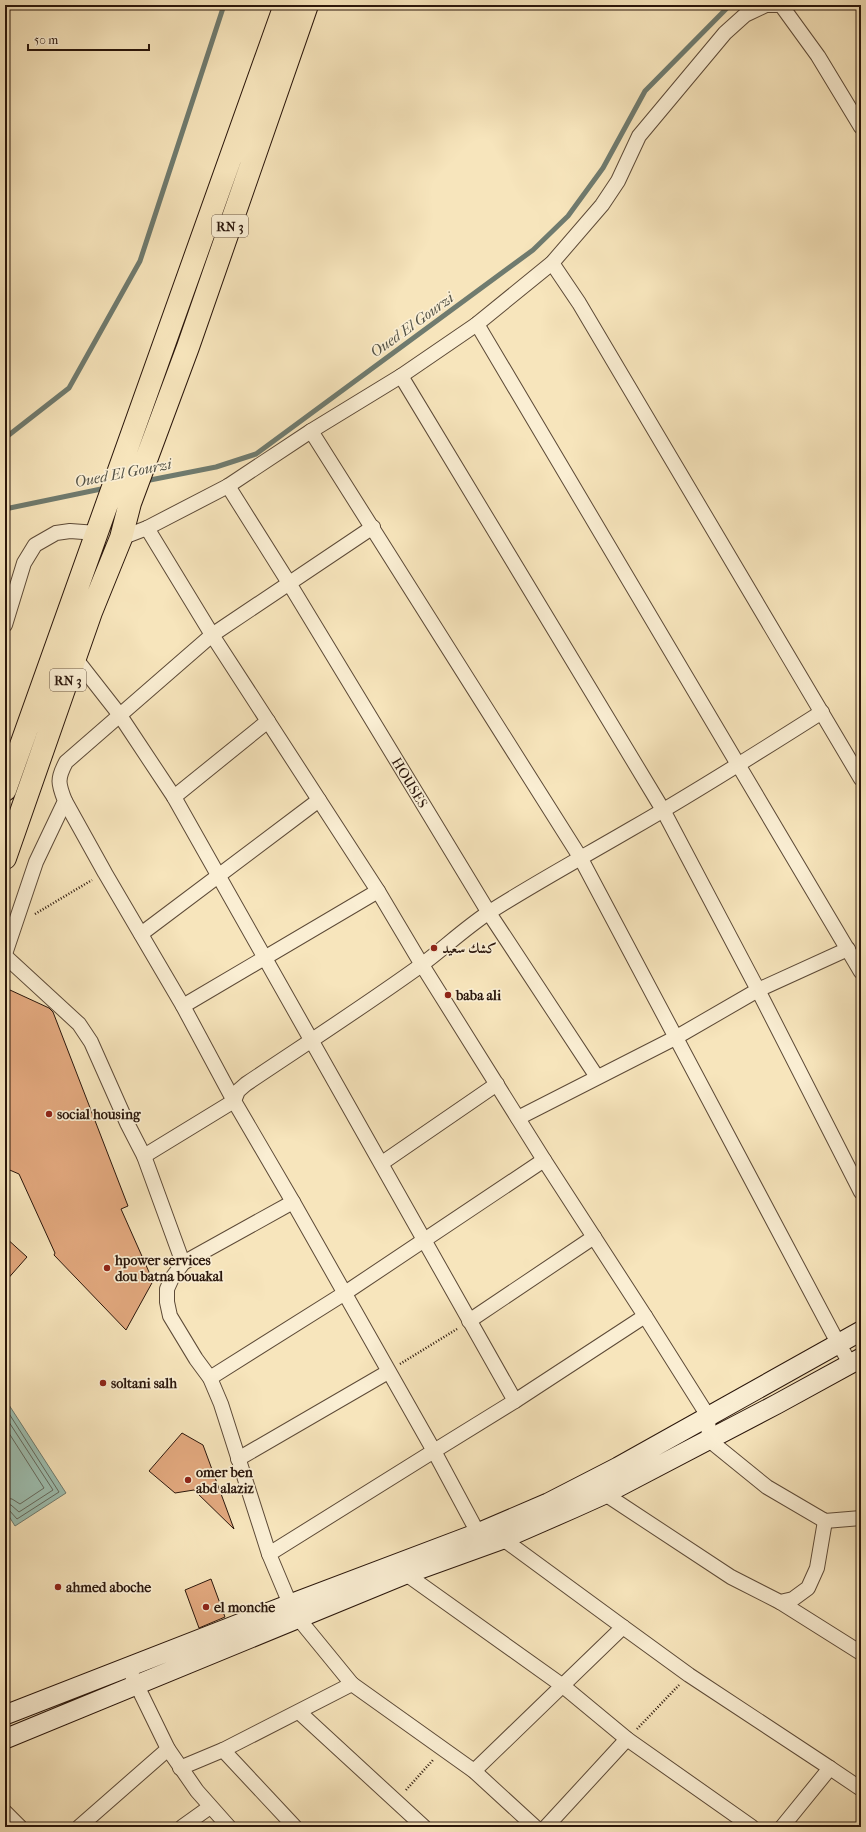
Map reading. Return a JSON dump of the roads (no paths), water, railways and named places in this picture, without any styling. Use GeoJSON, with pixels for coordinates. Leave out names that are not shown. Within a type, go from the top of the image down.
{"type":"FeatureCollection","features":[{"type":"Feature","properties":{"kind":"highway","name":"RN 3"},"geometry":{"type":"LineString","coordinates":[[5,790],[285,5]]}},
{"type":"Feature","properties":{"kind":"highway","name":"RN 3"},"geometry":{"type":"LineString","coordinates":[[5,858],[91,612],[121,538],[130,503],[152,446],[307,5]]}},
{"type":"Feature","properties":{"kind":"main road"},"geometry":{"type":"LineString","coordinates":[[5,1715],[128,1667],[294,1611],[403,1568],[589,1483],[861,1331]]}},
{"type":"Feature","properties":{"kind":"main road"},"geometry":{"type":"LineString","coordinates":[[403,1568],[503,1539],[606,1494],[777,1404],[856,1360]]}},
{"type":"Feature","properties":{"kind":"main road"},"geometry":{"type":"LineString","coordinates":[[5,1739],[136,1686],[294,1611]]}},
{"type":"Feature","properties":{"kind":"street"},"geometry":{"type":"LineString","coordinates":[[121,538],[148,528],[228,486],[312,431],[401,376],[477,324],[552,263],[602,206],[618,181],[639,136],[725,33],[746,15],[766,6],[781,5],[818,56],[861,127]]}},
{"type":"Feature","properties":{"kind":"street"},"geometry":{"type":"LineString","coordinates":[[552,263],[579,303],[861,779]]}},
{"type":"Feature","properties":{"kind":"street"},"geometry":{"type":"LineString","coordinates":[[477,324],[861,972]]}},
{"type":"Feature","properties":{"kind":"street"},"geometry":{"type":"LineString","coordinates":[[401,376],[663,810],[758,990],[861,1192]]}},
{"type":"Feature","properties":{"kind":"street"},"geometry":{"type":"LineString","coordinates":[[312,431],[580,857],[838,1343],[856,1360]]}},
{"type":"Feature","properties":{"kind":"street","name":"HOUSES"},"geometry":{"type":"LineString","coordinates":[[228,486],[289,583],[489,912],[597,1076]]}},
{"type":"Feature","properties":{"kind":"street"},"geometry":{"type":"LineString","coordinates":[[372,526],[212,636],[119,714],[66,762],[59,775],[58,784],[64,801],[183,1006],[234,1101],[345,1293],[388,1372],[434,1451],[478,1533]]}},
{"type":"Feature","properties":{"kind":"street"},"geometry":{"type":"LineString","coordinates":[[148,528],[212,636],[378,891],[422,965],[544,1160],[708,1416],[709,1440],[767,1487],[824,1521],[861,1518]]}},
{"type":"Feature","properties":{"kind":"street"},"geometry":{"type":"LineString","coordinates":[[5,625],[24,563],[35,545],[56,533],[70,531],[97,533]]}},
{"type":"Feature","properties":{"kind":"street"},"geometry":{"type":"LineString","coordinates":[[76,658],[119,714],[174,797],[515,1401]]}},
{"type":"Feature","properties":{"kind":"street"},"geometry":{"type":"LineString","coordinates":[[144,1156],[234,1101],[238,1091],[246,1084],[311,1042],[422,965],[464,930],[489,912],[738,765],[822,712]]}},
{"type":"Feature","properties":{"kind":"street"},"geometry":{"type":"LineString","coordinates":[[174,797],[268,721]]}},
{"type":"Feature","properties":{"kind":"street"},"geometry":{"type":"LineString","coordinates":[[33,776],[59,775]]}},
{"type":"Feature","properties":{"kind":"street"},"geometry":{"type":"LineString","coordinates":[[141,934],[319,800]]}},
{"type":"Feature","properties":{"kind":"street"},"geometry":{"type":"LineString","coordinates":[[64,801],[36,862],[5,955],[79,1024],[91,1042],[127,1123],[144,1156],[184,1263]]}},
{"type":"Feature","properties":{"kind":"street"},"geometry":{"type":"LineString","coordinates":[[183,1006],[378,891]]}},
{"type":"Feature","properties":{"kind":"street"},"geometry":{"type":"LineString","coordinates":[[518,1118],[597,1076],[675,1038],[758,990],[848,949]]}},
{"type":"Feature","properties":{"kind":"street"},"geometry":{"type":"LineString","coordinates":[[382,1163],[497,1084]]}},
{"type":"Feature","properties":{"kind":"street"},"geometry":{"type":"LineString","coordinates":[[210,1378],[345,1293],[544,1160]]}},
{"type":"Feature","properties":{"kind":"street"},"geometry":{"type":"LineString","coordinates":[[293,1202],[184,1263],[172,1278],[167,1289],[167,1302],[170,1316],[210,1378],[221,1404],[269,1554],[294,1611],[352,1684],[474,1771],[535,1827]]}},
{"type":"Feature","properties":{"kind":"street"},"geometry":{"type":"LineString","coordinates":[[469,1321],[594,1237]]}},
{"type":"Feature","properties":{"kind":"street"},"geometry":{"type":"LineString","coordinates":[[269,1554],[515,1401],[645,1316]]}},
{"type":"Feature","properties":{"kind":"street"},"geometry":{"type":"LineString","coordinates":[[238,1460],[388,1372]]}},
{"type":"Feature","properties":{"kind":"street"},"geometry":{"type":"LineString","coordinates":[[606,1494],[731,1577],[780,1602],[861,1653]]}},
{"type":"Feature","properties":{"kind":"street"},"geometry":{"type":"LineString","coordinates":[[780,1602],[793,1599],[808,1588],[817,1568],[824,1521]]}},
{"type":"Feature","properties":{"kind":"street"},"geometry":{"type":"LineString","coordinates":[[503,1539],[689,1674],[861,1789]]}},
{"type":"Feature","properties":{"kind":"street"},"geometry":{"type":"LineString","coordinates":[[403,1568],[563,1686],[627,1739],[752,1827]]}},
{"type":"Feature","properties":{"kind":"street"},"geometry":{"type":"LineString","coordinates":[[474,1771],[623,1627]]}},
{"type":"Feature","properties":{"kind":"street"},"geometry":{"type":"LineString","coordinates":[[128,1667],[168,1749],[180,1768],[210,1807],[229,1827]]}},
{"type":"Feature","properties":{"kind":"street"},"geometry":{"type":"LineString","coordinates":[[180,1768],[223,1750],[352,1684]]}},
{"type":"Feature","properties":{"kind":"street"},"geometry":{"type":"LineString","coordinates":[[299,1712],[424,1827]]}},
{"type":"Feature","properties":{"kind":"street"},"geometry":{"type":"LineString","coordinates":[[546,1827],[627,1739]]}},
{"type":"Feature","properties":{"kind":"street"},"geometry":{"type":"LineString","coordinates":[[79,1827],[168,1749]]}},
{"type":"Feature","properties":{"kind":"street"},"geometry":{"type":"LineString","coordinates":[[223,1750],[295,1827]]}},
{"type":"Feature","properties":{"kind":"street"},"geometry":{"type":"LineString","coordinates":[[782,1827],[830,1768]]}},
{"type":"Feature","properties":{"kind":"street"},"geometry":{"type":"LineString","coordinates":[[182,1827],[210,1807]]}},
{"type":"Feature","properties":{"kind":"street"},"geometry":{"type":"LineString","coordinates":[[5,1812],[20,1827]]}},
{"type":"Feature","properties":{"kind":"water"},"geometry":{"type":"Polygon","coordinates":[[[9,1405],[66,1493],[15,1526],[5,1510],[5,1409],[9,1405]]]}},
{"type":"Feature","properties":{"kind":"waterway"},"geometry":{"type":"LineString","coordinates":[[5,438],[69,388],[140,261],[224,5]]}},
{"type":"Feature","properties":{"kind":"waterway","name":"Oued El Gourzi"},"geometry":{"type":"LineString","coordinates":[[145,481],[216,467],[256,454],[533,250],[568,216],[603,168],[645,91],[730,5]]}},
{"type":"Feature","properties":{"kind":"waterway","name":"Oued El Gourzi"},"geometry":{"type":"LineString","coordinates":[[5,509],[106,488]]}},
{"type":"Feature","properties":{"kind":"place","name":"كشك سعيد"},"geometry":{"type":"Point","coordinates":[434,948]}},
{"type":"Feature","properties":{"kind":"place","name":"baba ali"},"geometry":{"type":"Point","coordinates":[448,995]}},
{"type":"Feature","properties":{"kind":"place","name":"social housing"},"geometry":{"type":"Point","coordinates":[49,1114]}},
{"type":"Feature","properties":{"kind":"place","name":"hpower services dou batna bouakal"},"geometry":{"type":"Point","coordinates":[107,1268]}},
{"type":"Feature","properties":{"kind":"place","name":"soltani salh"},"geometry":{"type":"Point","coordinates":[103,1383]}},
{"type":"Feature","properties":{"kind":"place","name":"omer ben abd alaziz"},"geometry":{"type":"Point","coordinates":[188,1480]}},
{"type":"Feature","properties":{"kind":"place","name":"ahmed aboche"},"geometry":{"type":"Point","coordinates":[58,1587]}},
{"type":"Feature","properties":{"kind":"place","name":"el monche"},"geometry":{"type":"Point","coordinates":[206,1607]}}]}
